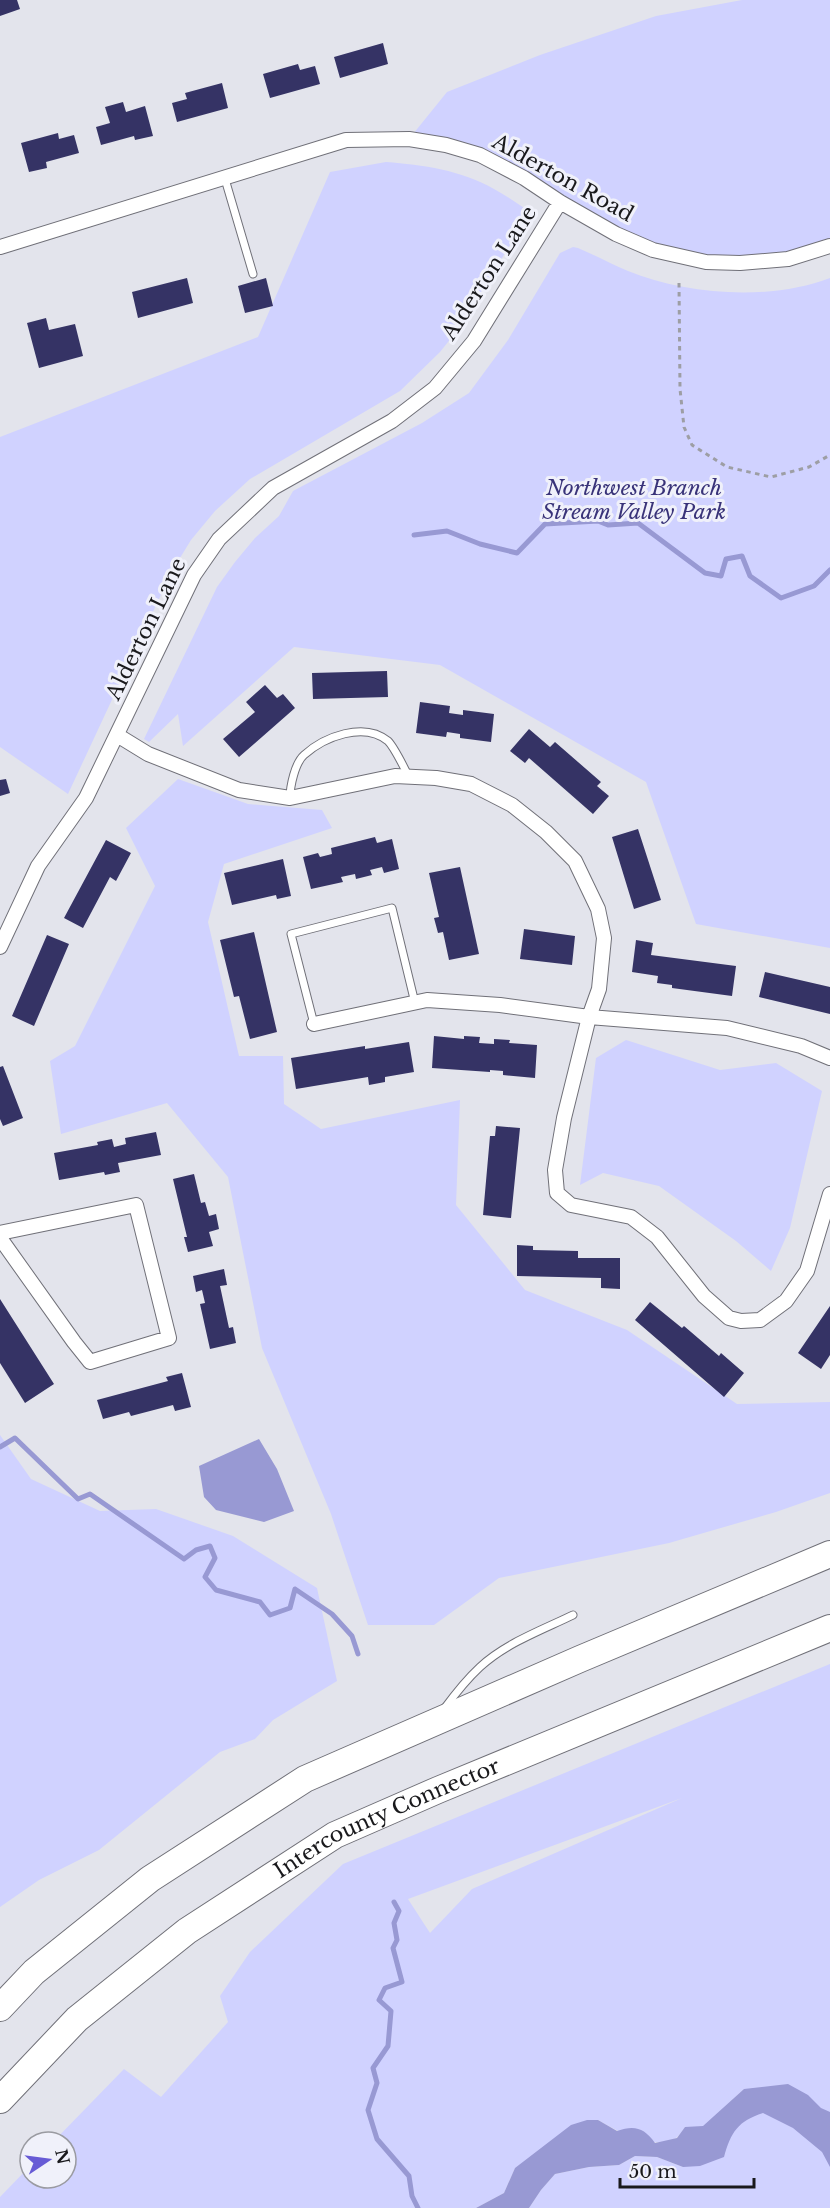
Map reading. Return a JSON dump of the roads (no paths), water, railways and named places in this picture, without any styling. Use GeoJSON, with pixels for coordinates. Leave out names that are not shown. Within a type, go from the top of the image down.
{"type":"FeatureCollection","features":[{"type":"Feature","properties":{"kind":"highway"},"geometry":{"type":"LineString","coordinates":[[0,2008],[34,1972],[150,1879],[305,1779],[580,1659],[830,1554]]}},
{"type":"Feature","properties":{"kind":"highway","name":"Intercounty Connector"},"geometry":{"type":"LineString","coordinates":[[0,2100],[77,2019],[187,1931],[335,1835],[830,1628]]}},
{"type":"Feature","properties":{"kind":"street","name":"Alderton Road"},"geometry":{"type":"LineString","coordinates":[[0,247],[346,140],[409,139],[446,145],[480,155],[524,178],[616,234],[653,250],[706,262],[740,263],[789,259],[830,246]]}},
{"type":"Feature","properties":{"kind":"street","name":"Alderton Lane"},"geometry":{"type":"LineString","coordinates":[[0,947],[38,866],[86,798],[194,575],[219,539],[273,488],[392,421],[435,388],[474,341],[560,202]]}},
{"type":"Feature","properties":{"kind":"street"},"geometry":{"type":"LineString","coordinates":[[117,735],[148,754],[239,790],[290,798],[395,776],[436,778],[471,784],[512,805],[546,832],[575,861],[598,909],[604,938],[599,990],[589,1017],[564,1118],[555,1170],[557,1193],[571,1205],[631,1217],[657,1237],[704,1296],[729,1318],[760,1320],[786,1301],[807,1271],[830,1194]]}},
{"type":"Feature","properties":{"kind":"street"},"geometry":{"type":"LineString","coordinates":[[314,1024],[427,1000],[501,1005],[589,1017],[727,1028],[801,1046],[830,1058]]}},
{"type":"Feature","properties":{"kind":"street"},"geometry":{"type":"LineString","coordinates":[[0,1233],[136,1205],[169,1338],[90,1362],[0,1238]]}},
{"type":"Feature","properties":{"kind":"lane"},"geometry":{"type":"LineString","coordinates":[[225,179],[253,274]]}},
{"type":"Feature","properties":{"kind":"lane"},"geometry":{"type":"LineString","coordinates":[[290,798],[290,784],[302,756],[342,733],[369,732],[389,742],[409,777]]}},
{"type":"Feature","properties":{"kind":"lane"},"geometry":{"type":"LineString","coordinates":[[314,1024],[291,934],[392,908],[416,1003]]}},
{"type":"Feature","properties":{"kind":"lane"},"geometry":{"type":"LineString","coordinates":[[433,1723],[454,1695],[480,1667],[494,1656],[509,1646],[573,1615]]}},
{"type":"Feature","properties":{"kind":"waterway"},"geometry":{"type":"LineString","coordinates":[[414,535],[447,531],[480,544],[517,553],[545,524],[598,521],[608,525],[638,523],[705,573],[721,576],[726,559],[742,556],[750,576],[781,598],[814,586],[830,570]]}},
{"type":"Feature","properties":{"kind":"waterway"},"geometry":{"type":"LineString","coordinates":[[0,1447],[15,1438],[78,1499],[90,1494],[184,1559],[196,1550],[210,1546],[215,1558],[205,1577],[216,1590],[260,1602],[270,1615],[290,1608],[295,1589],[332,1614],[352,1636],[358,1654]]}},
{"type":"Feature","properties":{"kind":"waterway"},"geometry":{"type":"LineString","coordinates":[[394,1902],[399,1911],[394,1923],[397,1940],[393,1948],[402,1982],[385,1988],[379,2000],[391,2011],[388,2046],[373,2068],[377,2083],[368,2110],[377,2139],[409,2176],[412,2196],[418,2208]]}},
{"type":"Feature","properties":{"kind":"park label","name":"Northwest Branch Stream Valley Park"},"geometry":{"type":"Point","coordinates":[634,500]}}]}
